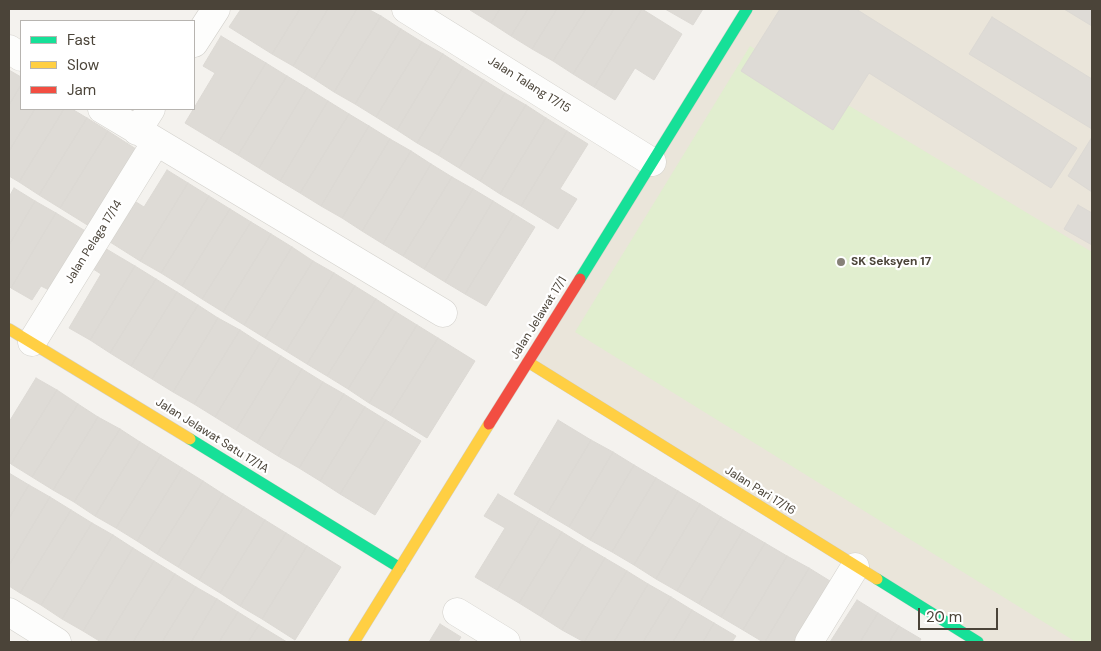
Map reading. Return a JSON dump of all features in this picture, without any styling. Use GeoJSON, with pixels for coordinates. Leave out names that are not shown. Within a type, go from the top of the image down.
{"type":"FeatureCollection","features":[{"type":"Feature","properties":{"kind":"street"},"geometry":{"type":"LineString","coordinates":[[195,41],[216,9]]}},
{"type":"Feature","properties":{"kind":"street","name":"Jalan Talang 17/15"},"geometry":{"type":"LineString","coordinates":[[406,9],[652,162]]}},
{"type":"Feature","properties":{"kind":"street","name":"Jalan Jelawat 17/1"},"geometry":{"type":"LineString","coordinates":[[354,642],[747,9]]}},
{"type":"Feature","properties":{"kind":"street"},"geometry":{"type":"LineString","coordinates":[[9,49],[20,56]]}},
{"type":"Feature","properties":{"kind":"street"},"geometry":{"type":"LineString","coordinates":[[105,110],[148,127],[443,313]]}},
{"type":"Feature","properties":{"kind":"street","name":"Jalan Pelaga 17/14"},"geometry":{"type":"LineString","coordinates":[[32,342],[148,127]]}},
{"type":"Feature","properties":{"kind":"street","name":"Jalan Jelawat Satu 17/1A"},"geometry":{"type":"LineString","coordinates":[[9,329],[400,568]]}},
{"type":"Feature","properties":{"kind":"street","name":"Jalan Pari 17/16"},"geometry":{"type":"LineString","coordinates":[[528,362],[978,642]]}},
{"type":"Feature","properties":{"kind":"street"},"geometry":{"type":"LineString","coordinates":[[809,642],[855,567]]}},
{"type":"Feature","properties":{"kind":"street"},"geometry":{"type":"LineString","coordinates":[[9,612],[57,642]]}},
{"type":"Feature","properties":{"kind":"street"},"geometry":{"type":"LineString","coordinates":[[457,612],[506,642]]}},
{"type":"Feature","properties":{"kind":"shaded area","name":"SK Seksyen 17"},"geometry":{"type":"Polygon","coordinates":[[[747,9],[1092,9],[1092,642],[981,642],[528,362],[747,9]]]}},
{"type":"Feature","properties":{"kind":"green space","name":"SK Seksyen 17"},"geometry":{"type":"Polygon","coordinates":[[[750,46],[1092,252],[1092,642],[1076,642],[575,332],[750,46]]]}},
{"type":"Feature","properties":{"kind":"building"},"geometry":{"type":"Polygon","coordinates":[[[241,9],[300,9],[272,54],[229,27],[241,9]]]}},
{"type":"Feature","properties":{"kind":"building"},"geometry":{"type":"Polygon","coordinates":[[[300,9],[328,9],[293,66],[272,54],[300,9]]]}},
{"type":"Feature","properties":{"kind":"building"},"geometry":{"type":"Polygon","coordinates":[[[328,9],[357,9],[314,79],[293,66],[328,9]]]}},
{"type":"Feature","properties":{"kind":"building"},"geometry":{"type":"Polygon","coordinates":[[[357,9],[368,9],[381,16],[334,92],[314,79],[357,9]]]}},
{"type":"Feature","properties":{"kind":"building"},"geometry":{"type":"Polygon","coordinates":[[[471,9],[500,9],[491,23],[471,9]]]}},
{"type":"Feature","properties":{"kind":"building"},"geometry":{"type":"Polygon","coordinates":[[[500,9],[528,9],[511,36],[491,23],[500,9]]]}},
{"type":"Feature","properties":{"kind":"building"},"geometry":{"type":"Polygon","coordinates":[[[528,9],[557,9],[532,49],[511,36],[528,9]]]}},
{"type":"Feature","properties":{"kind":"building"},"geometry":{"type":"Polygon","coordinates":[[[557,9],[586,9],[553,61],[532,49],[557,9]]]}},
{"type":"Feature","properties":{"kind":"building"},"geometry":{"type":"Polygon","coordinates":[[[586,9],[614,9],[573,74],[553,61],[586,9]]]}},
{"type":"Feature","properties":{"kind":"building"},"geometry":{"type":"Polygon","coordinates":[[[614,9],[642,9],[594,87],[573,74],[614,9]]]}},
{"type":"Feature","properties":{"kind":"building"},"geometry":{"type":"Polygon","coordinates":[[[642,9],[682,34],[654,80],[635,68],[615,100],[594,87],[642,9]]]}},
{"type":"Feature","properties":{"kind":"building"},"geometry":{"type":"Polygon","coordinates":[[[665,9],[703,9],[693,25],[665,9]]]}},
{"type":"Feature","properties":{"kind":"building"},"geometry":{"type":"Polygon","coordinates":[[[780,9],[856,9],[1077,148],[1051,188],[869,73],[833,130],[741,71],[780,9]]]}},
{"type":"Feature","properties":{"kind":"building"},"geometry":{"type":"Polygon","coordinates":[[[1064,9],[1092,9],[1092,26],[1064,9]]]}},
{"type":"Feature","properties":{"kind":"building"},"geometry":{"type":"Polygon","coordinates":[[[381,16],[401,29],[355,104],[334,92],[381,16]]]}},
{"type":"Feature","properties":{"kind":"building"},"geometry":{"type":"Polygon","coordinates":[[[992,17],[1092,79],[1092,129],[969,54],[992,17]]]}},
{"type":"Feature","properties":{"kind":"building"},"geometry":{"type":"Polygon","coordinates":[[[401,29],[422,42],[376,117],[355,104],[401,29]]]}},
{"type":"Feature","properties":{"kind":"building"},"geometry":{"type":"Polygon","coordinates":[[[221,36],[266,63],[218,143],[185,123],[193,110],[195,110],[195,106],[215,73],[203,66],[221,36]]]}},
{"type":"Feature","properties":{"kind":"building"},"geometry":{"type":"Polygon","coordinates":[[[422,42],[443,54],[397,130],[376,117],[422,42]]]}},
{"type":"Feature","properties":{"kind":"building"},"geometry":{"type":"Polygon","coordinates":[[[443,54],[463,67],[417,143],[397,130],[443,54]]]}},
{"type":"Feature","properties":{"kind":"building"},"geometry":{"type":"Polygon","coordinates":[[[266,63],[287,76],[238,155],[218,143],[266,63]]]}},
{"type":"Feature","properties":{"kind":"building"},"geometry":{"type":"Polygon","coordinates":[[[463,67],[484,80],[438,155],[417,143],[463,67]]]}},
{"type":"Feature","properties":{"kind":"building"},"geometry":{"type":"Polygon","coordinates":[[[9,70],[20,76],[20,87],[9,105],[9,70]]]}},
{"type":"Feature","properties":{"kind":"building"},"geometry":{"type":"Polygon","coordinates":[[[287,76],[307,88],[259,168],[238,155],[287,76]]]}},
{"type":"Feature","properties":{"kind":"building"},"geometry":{"type":"Polygon","coordinates":[[[484,80],[505,93],[459,168],[438,155],[484,80]]]}},
{"type":"Feature","properties":{"kind":"building"},"geometry":{"type":"Polygon","coordinates":[[[20,87],[20,110],[34,110],[9,151],[9,105],[20,87]]]}},
{"type":"Feature","properties":{"kind":"building"},"geometry":{"type":"Polygon","coordinates":[[[307,88],[328,101],[280,181],[259,168],[307,88]]]}},
{"type":"Feature","properties":{"kind":"building"},"geometry":{"type":"Polygon","coordinates":[[[505,93],[526,105],[480,181],[459,168],[505,93]]]}},
{"type":"Feature","properties":{"kind":"building"},"geometry":{"type":"Polygon","coordinates":[[[328,101],[349,114],[300,193],[280,181],[328,101]]]}},
{"type":"Feature","properties":{"kind":"building"},"geometry":{"type":"Polygon","coordinates":[[[526,105],[546,118],[500,194],[480,181],[526,105]]]}},
{"type":"Feature","properties":{"kind":"building"},"geometry":{"type":"Polygon","coordinates":[[[34,110],[63,110],[19,182],[9,176],[9,151],[34,110]]]}},
{"type":"Feature","properties":{"kind":"building"},"geometry":{"type":"Polygon","coordinates":[[[63,110],[74,110],[87,118],[39,195],[19,182],[63,110]]]}},
{"type":"Feature","properties":{"kind":"building"},"geometry":{"type":"Polygon","coordinates":[[[349,114],[369,126],[321,206],[300,193],[349,114]]]}},
{"type":"Feature","properties":{"kind":"building"},"geometry":{"type":"Polygon","coordinates":[[[87,118],[108,131],[60,208],[39,195],[87,118]]]}},
{"type":"Feature","properties":{"kind":"building"},"geometry":{"type":"Polygon","coordinates":[[[546,118],[567,131],[521,206],[500,194],[546,118]]]}},
{"type":"Feature","properties":{"kind":"building"},"geometry":{"type":"Polygon","coordinates":[[[369,126],[390,139],[342,218],[321,206],[369,126]]]}},
{"type":"Feature","properties":{"kind":"building"},"geometry":{"type":"Polygon","coordinates":[[[108,131],[136,149],[89,226],[60,208],[108,131]]]}},
{"type":"Feature","properties":{"kind":"building"},"geometry":{"type":"Polygon","coordinates":[[[567,131],[588,144],[560,189],[577,199],[558,229],[521,206],[567,131]]]}},
{"type":"Feature","properties":{"kind":"building"},"geometry":{"type":"Polygon","coordinates":[[[1092,137],[1092,192],[1068,176],[1092,137]]]}},
{"type":"Feature","properties":{"kind":"building"},"geometry":{"type":"Polygon","coordinates":[[[390,139],[411,151],[362,231],[342,218],[390,139]]]}},
{"type":"Feature","properties":{"kind":"building"},"geometry":{"type":"Polygon","coordinates":[[[411,151],[431,164],[383,244],[362,231],[411,151]]]}},
{"type":"Feature","properties":{"kind":"building"},"geometry":{"type":"Polygon","coordinates":[[[431,164],[452,177],[403,256],[383,244],[431,164]]]}},
{"type":"Feature","properties":{"kind":"building"},"geometry":{"type":"Polygon","coordinates":[[[167,170],[188,183],[140,261],[110,242],[136,202],[144,207],[167,170]]]}},
{"type":"Feature","properties":{"kind":"building"},"geometry":{"type":"Polygon","coordinates":[[[452,177],[473,189],[424,269],[403,256],[452,177]]]}},
{"type":"Feature","properties":{"kind":"building"},"geometry":{"type":"Polygon","coordinates":[[[188,183],[209,196],[161,273],[140,261],[188,183]]]}},
{"type":"Feature","properties":{"kind":"building"},"geometry":{"type":"Polygon","coordinates":[[[14,188],[35,201],[9,245],[9,197],[14,188]]]}},
{"type":"Feature","properties":{"kind":"building"},"geometry":{"type":"Polygon","coordinates":[[[473,189],[493,201],[445,282],[424,269],[473,189]]]}},
{"type":"Feature","properties":{"kind":"building"},"geometry":{"type":"Polygon","coordinates":[[[209,196],[230,209],[182,286],[161,273],[209,196]]]}},
{"type":"Feature","properties":{"kind":"building"},"geometry":{"type":"Polygon","coordinates":[[[35,201],[56,213],[11,288],[9,286],[9,245],[35,201]]]}},
{"type":"Feature","properties":{"kind":"building"},"geometry":{"type":"Polygon","coordinates":[[[493,201],[514,214],[465,294],[445,282],[493,201]]]}},
{"type":"Feature","properties":{"kind":"building"},"geometry":{"type":"Polygon","coordinates":[[[1078,205],[1092,213],[1092,245],[1064,229],[1078,205]]]}},
{"type":"Feature","properties":{"kind":"building"},"geometry":{"type":"Polygon","coordinates":[[[230,209],[251,222],[202,299],[182,286],[230,209]]]}},
{"type":"Feature","properties":{"kind":"building"},"geometry":{"type":"Polygon","coordinates":[[[56,213],[87,232],[51,291],[41,286],[32,300],[11,288],[56,213]]]}},
{"type":"Feature","properties":{"kind":"building"},"geometry":{"type":"Polygon","coordinates":[[[514,214],[535,227],[486,306],[465,294],[514,214]]]}},
{"type":"Feature","properties":{"kind":"building"},"geometry":{"type":"Polygon","coordinates":[[[251,222],[271,234],[223,312],[202,299],[251,222]]]}},
{"type":"Feature","properties":{"kind":"building"},"geometry":{"type":"Polygon","coordinates":[[[271,234],[292,247],[244,325],[223,312],[271,234]]]}},
{"type":"Feature","properties":{"kind":"building"},"geometry":{"type":"Polygon","coordinates":[[[103,247],[135,266],[90,340],[69,328],[101,274],[90,267],[103,247]]]}},
{"type":"Feature","properties":{"kind":"building"},"geometry":{"type":"Polygon","coordinates":[[[292,247],[313,261],[265,338],[244,325],[292,247]]]}},
{"type":"Feature","properties":{"kind":"building"},"geometry":{"type":"Polygon","coordinates":[[[313,261],[334,273],[286,351],[265,338],[313,261]]]}},
{"type":"Feature","properties":{"kind":"building"},"geometry":{"type":"Polygon","coordinates":[[[135,266],[156,279],[110,353],[90,340],[135,266]]]}},
{"type":"Feature","properties":{"kind":"building"},"geometry":{"type":"Polygon","coordinates":[[[334,273],[355,286],[307,364],[286,351],[334,273]]]}},
{"type":"Feature","properties":{"kind":"building"},"geometry":{"type":"Polygon","coordinates":[[[156,279],[177,292],[131,366],[110,353],[156,279]]]}},
{"type":"Feature","properties":{"kind":"building"},"geometry":{"type":"Polygon","coordinates":[[[355,286],[376,299],[327,376],[307,364],[355,286]]]}},
{"type":"Feature","properties":{"kind":"building"},"geometry":{"type":"Polygon","coordinates":[[[177,292],[198,305],[152,379],[131,366],[177,292]]]}},
{"type":"Feature","properties":{"kind":"building"},"geometry":{"type":"Polygon","coordinates":[[[376,299],[396,312],[348,389],[327,376],[376,299]]]}},
{"type":"Feature","properties":{"kind":"building"},"geometry":{"type":"Polygon","coordinates":[[[198,305],[218,318],[173,392],[152,379],[198,305]]]}},
{"type":"Feature","properties":{"kind":"building"},"geometry":{"type":"Polygon","coordinates":[[[396,312],[417,325],[369,403],[348,389],[396,312]]]}},
{"type":"Feature","properties":{"kind":"building"},"geometry":{"type":"Polygon","coordinates":[[[218,318],[240,330],[194,404],[173,392],[218,318]]]}},
{"type":"Feature","properties":{"kind":"building"},"geometry":{"type":"Polygon","coordinates":[[[417,325],[438,338],[390,415],[369,403],[417,325]]]}},
{"type":"Feature","properties":{"kind":"building"},"geometry":{"type":"Polygon","coordinates":[[[240,330],[260,343],[215,417],[194,404],[240,330]]]}},
{"type":"Feature","properties":{"kind":"building"},"geometry":{"type":"Polygon","coordinates":[[[438,338],[475,361],[427,438],[390,415],[438,338]]]}},
{"type":"Feature","properties":{"kind":"building"},"geometry":{"type":"Polygon","coordinates":[[[260,343],[281,356],[236,430],[215,417],[260,343]]]}},
{"type":"Feature","properties":{"kind":"building"},"geometry":{"type":"Polygon","coordinates":[[[281,356],[302,369],[257,443],[236,430],[281,356]]]}},
{"type":"Feature","properties":{"kind":"building"},"geometry":{"type":"Polygon","coordinates":[[[302,369],[323,382],[278,456],[257,443],[302,369]]]}},
{"type":"Feature","properties":{"kind":"building"},"geometry":{"type":"Polygon","coordinates":[[[36,378],[57,390],[11,464],[9,462],[9,422],[36,378]]]}},
{"type":"Feature","properties":{"kind":"building"},"geometry":{"type":"Polygon","coordinates":[[[323,382],[344,394],[299,468],[278,456],[323,382]]]}},
{"type":"Feature","properties":{"kind":"building"},"geometry":{"type":"Polygon","coordinates":[[[57,390],[78,404],[32,477],[11,464],[57,390]]]}},
{"type":"Feature","properties":{"kind":"building"},"geometry":{"type":"Polygon","coordinates":[[[344,394],[365,407],[320,481],[299,468],[344,394]]]}},
{"type":"Feature","properties":{"kind":"building"},"geometry":{"type":"Polygon","coordinates":[[[78,404],[98,417],[53,490],[32,477],[78,404]]]}},
{"type":"Feature","properties":{"kind":"building"},"geometry":{"type":"Polygon","coordinates":[[[365,407],[386,420],[340,494],[320,481],[365,407]]]}},
{"type":"Feature","properties":{"kind":"building"},"geometry":{"type":"Polygon","coordinates":[[[98,417],[120,429],[74,502],[53,490],[98,417]]]}},
{"type":"Feature","properties":{"kind":"building"},"geometry":{"type":"Polygon","coordinates":[[[386,420],[421,441],[375,515],[340,494],[386,420]]]}},
{"type":"Feature","properties":{"kind":"building"},"geometry":{"type":"Polygon","coordinates":[[[558,420],[591,440],[547,514],[514,494],[558,420]]]}},
{"type":"Feature","properties":{"kind":"building"},"geometry":{"type":"Polygon","coordinates":[[[120,429],[140,442],[95,516],[74,502],[120,429]]]}},
{"type":"Feature","properties":{"kind":"building"},"geometry":{"type":"Polygon","coordinates":[[[591,440],[613,452],[569,527],[547,514],[591,440]]]}},
{"type":"Feature","properties":{"kind":"building"},"geometry":{"type":"Polygon","coordinates":[[[140,442],[161,455],[116,528],[95,516],[140,442]]]}},
{"type":"Feature","properties":{"kind":"building"},"geometry":{"type":"Polygon","coordinates":[[[613,452],[634,465],[590,540],[569,527],[613,452]]]}},
{"type":"Feature","properties":{"kind":"building"},"geometry":{"type":"Polygon","coordinates":[[[161,455],[182,468],[137,541],[116,528],[161,455]]]}},
{"type":"Feature","properties":{"kind":"building"},"geometry":{"type":"Polygon","coordinates":[[[634,465],[656,478],[612,552],[590,540],[634,465]]]}},
{"type":"Feature","properties":{"kind":"building"},"geometry":{"type":"Polygon","coordinates":[[[182,468],[203,481],[157,554],[137,541],[182,468]]]}},
{"type":"Feature","properties":{"kind":"building"},"geometry":{"type":"Polygon","coordinates":[[[9,473],[29,485],[9,518],[9,473]]]}},
{"type":"Feature","properties":{"kind":"building"},"geometry":{"type":"Polygon","coordinates":[[[656,478],[678,491],[634,565],[612,552],[656,478]]]}},
{"type":"Feature","properties":{"kind":"building"},"geometry":{"type":"Polygon","coordinates":[[[203,481],[223,494],[178,567],[157,554],[203,481]]]}},
{"type":"Feature","properties":{"kind":"building"},"geometry":{"type":"Polygon","coordinates":[[[29,485],[50,497],[9,565],[9,518],[29,485]]]}},
{"type":"Feature","properties":{"kind":"building"},"geometry":{"type":"Polygon","coordinates":[[[678,491],[700,504],[656,579],[634,565],[678,491]]]}},
{"type":"Feature","properties":{"kind":"building"},"geometry":{"type":"Polygon","coordinates":[[[223,494],[244,507],[199,580],[178,567],[223,494]]]}},
{"type":"Feature","properties":{"kind":"building"},"geometry":{"type":"Polygon","coordinates":[[[498,494],[540,519],[497,590],[475,577],[505,528],[484,516],[498,494]]]}},
{"type":"Feature","properties":{"kind":"building"},"geometry":{"type":"Polygon","coordinates":[[[50,497],[71,510],[20,593],[9,586],[9,565],[50,497]]]}},
{"type":"Feature","properties":{"kind":"building"},"geometry":{"type":"Polygon","coordinates":[[[700,504],[721,517],[677,591],[656,579],[700,504]]]}},
{"type":"Feature","properties":{"kind":"building"},"geometry":{"type":"Polygon","coordinates":[[[244,507],[265,520],[220,593],[199,580],[244,507]]]}},
{"type":"Feature","properties":{"kind":"building"},"geometry":{"type":"Polygon","coordinates":[[[71,510],[92,523],[41,605],[20,593],[71,510]]]}},
{"type":"Feature","properties":{"kind":"building"},"geometry":{"type":"Polygon","coordinates":[[[721,517],[743,530],[699,604],[677,591],[721,517]]]}},
{"type":"Feature","properties":{"kind":"building"},"geometry":{"type":"Polygon","coordinates":[[[540,519],[562,532],[519,603],[497,590],[540,519]]]}},
{"type":"Feature","properties":{"kind":"building"},"geometry":{"type":"Polygon","coordinates":[[[265,520],[286,533],[240,606],[220,593],[265,520]]]}},
{"type":"Feature","properties":{"kind":"building"},"geometry":{"type":"Polygon","coordinates":[[[92,523],[113,535],[62,619],[41,605],[92,523]]]}},
{"type":"Feature","properties":{"kind":"building"},"geometry":{"type":"Polygon","coordinates":[[[743,530],[765,543],[721,617],[699,604],[743,530]]]}},
{"type":"Feature","properties":{"kind":"building"},"geometry":{"type":"Polygon","coordinates":[[[562,532],[583,545],[540,616],[519,603],[562,532]]]}},
{"type":"Feature","properties":{"kind":"building"},"geometry":{"type":"Polygon","coordinates":[[[286,533],[307,546],[262,619],[240,606],[286,533]]]}},
{"type":"Feature","properties":{"kind":"building"},"geometry":{"type":"Polygon","coordinates":[[[113,535],[133,548],[83,631],[62,619],[113,535]]]}},
{"type":"Feature","properties":{"kind":"building"},"geometry":{"type":"Polygon","coordinates":[[[765,543],[787,556],[743,630],[721,617],[765,543]]]}},
{"type":"Feature","properties":{"kind":"building"},"geometry":{"type":"Polygon","coordinates":[[[583,545],[605,558],[562,630],[540,616],[583,545]]]}},
{"type":"Feature","properties":{"kind":"building"},"geometry":{"type":"Polygon","coordinates":[[[307,546],[341,567],[295,640],[262,619],[307,546]]]}},
{"type":"Feature","properties":{"kind":"building"},"geometry":{"type":"Polygon","coordinates":[[[133,548],[154,561],[105,642],[101,642],[83,631],[133,548]]]}},
{"type":"Feature","properties":{"kind":"building"},"geometry":{"type":"Polygon","coordinates":[[[787,556],[809,568],[765,642],[763,642],[743,630],[787,556]]]}},
{"type":"Feature","properties":{"kind":"building"},"geometry":{"type":"Polygon","coordinates":[[[605,558],[627,571],[584,642],[562,630],[605,558]]]}},
{"type":"Feature","properties":{"kind":"building"},"geometry":{"type":"Polygon","coordinates":[[[154,561],[175,574],[133,642],[105,642],[154,561]]]}},
{"type":"Feature","properties":{"kind":"building"},"geometry":{"type":"Polygon","coordinates":[[[809,568],[830,581],[794,642],[765,642],[809,568]]]}},
{"type":"Feature","properties":{"kind":"building"},"geometry":{"type":"Polygon","coordinates":[[[627,571],[648,584],[614,642],[584,642],[627,571]]]}},
{"type":"Feature","properties":{"kind":"building"},"geometry":{"type":"Polygon","coordinates":[[[175,574],[196,587],[162,642],[133,642],[175,574]]]}},
{"type":"Feature","properties":{"kind":"building"},"geometry":{"type":"Polygon","coordinates":[[[648,584],[671,597],[643,642],[614,642],[648,584]]]}},
{"type":"Feature","properties":{"kind":"building"},"geometry":{"type":"Polygon","coordinates":[[[196,587],[217,599],[191,642],[162,642],[196,587]]]}},
{"type":"Feature","properties":{"kind":"building"},"geometry":{"type":"Polygon","coordinates":[[[671,597],[692,610],[673,642],[643,642],[671,597]]]}},
{"type":"Feature","properties":{"kind":"building"},"geometry":{"type":"Polygon","coordinates":[[[217,599],[238,612],[219,642],[191,642],[217,599]]]}},
{"type":"Feature","properties":{"kind":"building"},"geometry":{"type":"Polygon","coordinates":[[[857,600],[878,613],[860,642],[830,642],[857,600]]]}},
{"type":"Feature","properties":{"kind":"building"},"geometry":{"type":"Polygon","coordinates":[[[692,610],[714,623],[703,642],[673,642],[692,610]]]}},
{"type":"Feature","properties":{"kind":"building"},"geometry":{"type":"Polygon","coordinates":[[[238,612],[259,625],[248,642],[219,642],[238,612]]]}},
{"type":"Feature","properties":{"kind":"building"},"geometry":{"type":"Polygon","coordinates":[[[878,613],[899,626],[889,642],[860,642],[878,613]]]}},
{"type":"Feature","properties":{"kind":"building"},"geometry":{"type":"Polygon","coordinates":[[[714,623],[736,636],[732,642],[703,642],[714,623]]]}},
{"type":"Feature","properties":{"kind":"building"},"geometry":{"type":"Polygon","coordinates":[[[440,624],[461,637],[458,642],[429,642],[440,624]]]}},
{"type":"Feature","properties":{"kind":"building"},"geometry":{"type":"Polygon","coordinates":[[[259,625],[287,642],[248,642],[259,625]]]}},
{"type":"Feature","properties":{"kind":"building"},"geometry":{"type":"Polygon","coordinates":[[[899,626],[921,639],[919,642],[889,642],[899,626]]]}},
{"type":"Feature","properties":{"kind":"traffic: fast"},"geometry":{"type":"LineString","coordinates":[[580,279],[747,9]]}},
{"type":"Feature","properties":{"kind":"traffic: fast"},"geometry":{"type":"LineString","coordinates":[[190,439],[400,568]]}},
{"type":"Feature","properties":{"kind":"traffic: fast"},"geometry":{"type":"LineString","coordinates":[[877,579],[978,642]]}},
{"type":"Feature","properties":{"kind":"traffic: slow"},"geometry":{"type":"LineString","coordinates":[[9,329],[190,439]]}},
{"type":"Feature","properties":{"kind":"traffic: slow"},"geometry":{"type":"LineString","coordinates":[[528,362],[877,579]]}},
{"type":"Feature","properties":{"kind":"traffic: slow"},"geometry":{"type":"LineString","coordinates":[[354,642],[489,424]]}},
{"type":"Feature","properties":{"kind":"traffic: jam"},"geometry":{"type":"LineString","coordinates":[[489,424],[580,279]]}},
{"type":"Feature","properties":{"kind":"place","name":"SK Seksyen 17"},"geometry":{"type":"Point","coordinates":[841,262]}}]}
